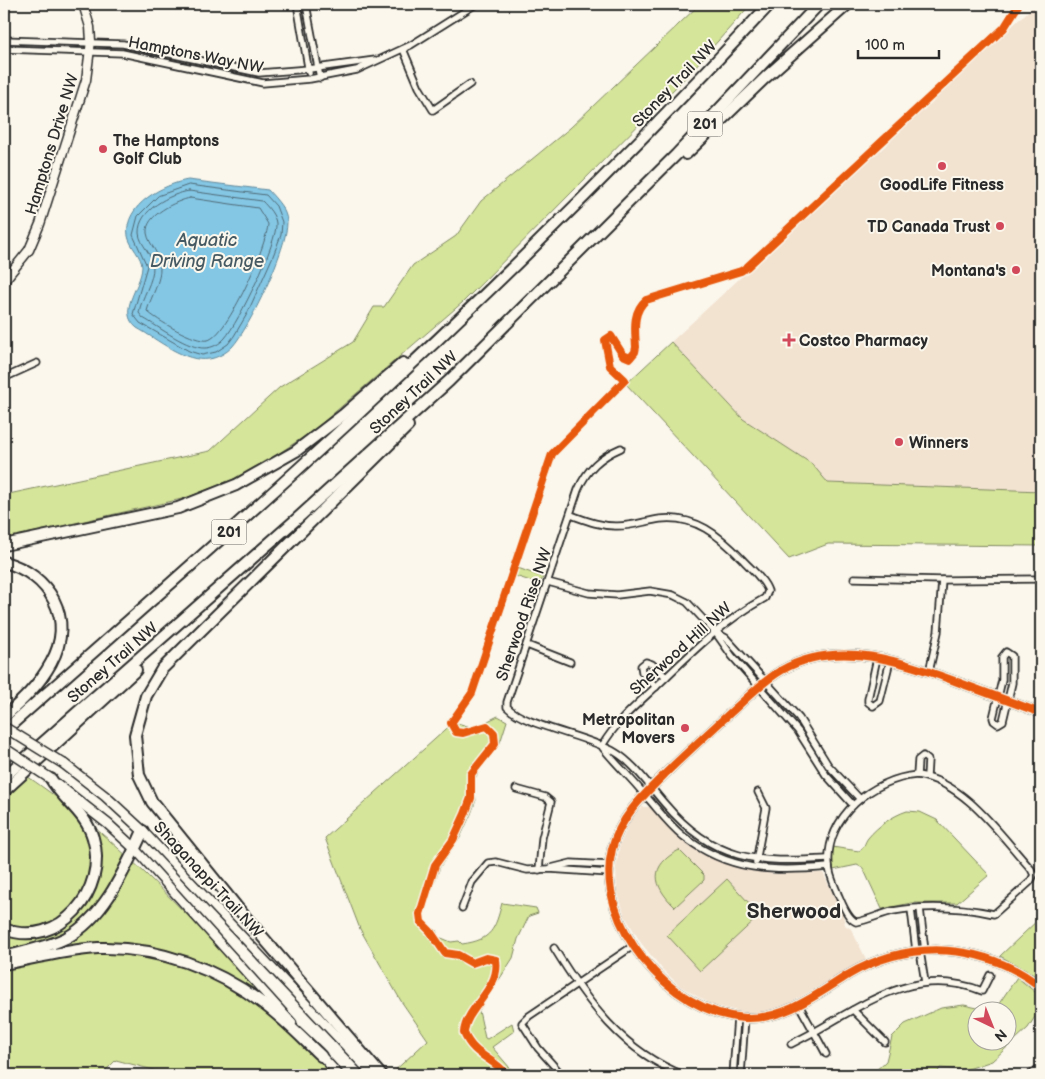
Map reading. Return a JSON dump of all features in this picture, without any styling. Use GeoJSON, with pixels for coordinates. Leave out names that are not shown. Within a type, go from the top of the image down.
{"type":"FeatureCollection","features":[{"type":"Feature","properties":{"kind":"highway"},"geometry":{"type":"LineString","coordinates":[[667,113],[672,101],[763,4]]}},
{"type":"Feature","properties":{"kind":"highway","name":"Stoney Trail NW"},"geometry":{"type":"LineString","coordinates":[[4,730],[250,513],[449,329],[667,113],[770,4]]}},
{"type":"Feature","properties":{"kind":"highway","name":"Stoney Trail NW"},"geometry":{"type":"LineString","coordinates":[[4,777],[193,611],[449,381],[682,148],[819,4]]}},
{"type":"Feature","properties":{"kind":"highway"},"geometry":{"type":"LineString","coordinates":[[589,242],[640,200],[766,77],[848,4]]}},
{"type":"Feature","properties":{"kind":"highway"},"geometry":{"type":"LineString","coordinates":[[4,545],[178,508],[236,485],[296,451],[343,415],[437,333],[449,329]]}},
{"type":"Feature","properties":{"kind":"highway"},"geometry":{"type":"LineString","coordinates":[[381,1075],[236,906],[152,802],[139,775],[135,735],[146,696],[162,669],[369,466],[431,403],[449,381]]}},
{"type":"Feature","properties":{"kind":"highway"},"geometry":{"type":"LineString","coordinates":[[4,562],[25,570],[42,583],[54,600],[60,626],[57,649],[46,671],[27,696],[4,717]]}},
{"type":"Feature","properties":{"kind":"highway"},"geometry":{"type":"LineString","coordinates":[[4,791],[136,670],[193,611]]}},
{"type":"Feature","properties":{"kind":"highway"},"geometry":{"type":"LineString","coordinates":[[4,929],[17,933],[40,932],[61,923],[79,908],[94,880],[97,854],[90,829],[79,812],[56,788],[51,779]]}},
{"type":"Feature","properties":{"kind":"highway"},"geometry":{"type":"LineString","coordinates":[[4,957],[57,942],[87,922],[102,905],[143,831]]}},
{"type":"Feature","properties":{"kind":"highway"},"geometry":{"type":"LineString","coordinates":[[4,964],[99,948],[138,950],[186,962],[227,980],[267,1006],[322,1056]]}},
{"type":"Feature","properties":{"kind":"main road","name":"Shaganappi Trail NW"},"geometry":{"type":"LineString","coordinates":[[4,726],[64,764],[105,796],[143,831]]}},
{"type":"Feature","properties":{"kind":"main road","name":"Shaganappi Trail NW"},"geometry":{"type":"LineString","coordinates":[[4,748],[51,779],[108,824],[134,848]]}},
{"type":"Feature","properties":{"kind":"street","name":"Hamptons Drive NW"},"geometry":{"type":"LineString","coordinates":[[4,281],[29,250],[40,224],[86,80],[91,41],[90,27],[83,4]]}},
{"type":"Feature","properties":{"kind":"street"},"geometry":{"type":"LineString","coordinates":[[296,4],[310,79]]}},
{"type":"Feature","properties":{"kind":"street"},"geometry":{"type":"LineString","coordinates":[[306,4],[320,78]]}},
{"type":"Feature","properties":{"kind":"street","name":"Hamptons Way NW"},"geometry":{"type":"LineString","coordinates":[[4,50],[122,53],[263,83],[310,79],[358,70],[403,49],[476,4]]}},
{"type":"Feature","properties":{"kind":"street","name":"Hamptons Way NW"},"geometry":{"type":"LineString","coordinates":[[4,40],[91,41],[123,44],[259,73],[318,68],[382,59]]}},
{"type":"Feature","properties":{"kind":"street"},"geometry":{"type":"LineString","coordinates":[[37,50],[38,40]]}},
{"type":"Feature","properties":{"kind":"street"},"geometry":{"type":"LineString","coordinates":[[403,49],[419,87],[433,110],[470,84]]}},
{"type":"Feature","properties":{"kind":"street"},"geometry":{"type":"LineString","coordinates":[[204,70],[206,62]]}},
{"type":"Feature","properties":{"kind":"street"},"geometry":{"type":"LineString","coordinates":[[4,378],[37,363]]}},
{"type":"Feature","properties":{"kind":"street","name":"Sherwood Rise NW"},"geometry":{"type":"LineString","coordinates":[[621,448],[608,453],[586,474],[578,490],[507,707],[517,716],[616,752],[674,815],[702,839],[734,854],[757,859],[781,861],[828,859]]}},
{"type":"Feature","properties":{"kind":"street"},"geometry":{"type":"LineString","coordinates":[[688,520],[690,512]]}},
{"type":"Feature","properties":{"kind":"street","name":"Sherwood Hill NW"},"geometry":{"type":"LineString","coordinates":[[571,515],[600,524],[616,526],[661,519],[688,520],[707,528],[728,544],[766,585],[768,591],[765,598],[744,609],[715,632],[666,677],[620,721],[602,746]]}},
{"type":"Feature","properties":{"kind":"street"},"geometry":{"type":"LineString","coordinates":[[854,578],[942,580],[1041,579]]}},
{"type":"Feature","properties":{"kind":"street"},"geometry":{"type":"LineString","coordinates":[[929,672],[938,632],[942,580]]}},
{"type":"Feature","properties":{"kind":"street"},"geometry":{"type":"LineString","coordinates":[[548,582],[595,594],[617,595],[650,591],[673,595],[693,607],[758,687],[798,730],[826,775],[854,804]]}},
{"type":"Feature","properties":{"kind":"street"},"geometry":{"type":"LineString","coordinates":[[715,632],[726,638],[808,730],[831,768],[860,799]]}},
{"type":"Feature","properties":{"kind":"street"},"geometry":{"type":"LineString","coordinates":[[528,645],[570,662]]}},
{"type":"Feature","properties":{"kind":"street"},"geometry":{"type":"LineString","coordinates":[[1008,652],[1012,656],[1013,664],[1009,701],[1002,722],[996,724],[993,720],[1000,697],[1003,669],[1002,657],[1004,653],[1008,652]]}},
{"type":"Feature","properties":{"kind":"street"},"geometry":{"type":"LineString","coordinates":[[1041,713],[929,672],[877,658],[850,654],[820,656],[791,665],[758,687],[633,806],[620,827],[612,849],[609,869],[617,912],[633,946],[657,974],[682,994],[709,1009],[737,1018],[773,1015],[798,1005],[870,964],[895,955],[921,951],[955,951],[985,956],[1013,968],[1041,987]]}},
{"type":"Feature","properties":{"kind":"street"},"geometry":{"type":"LineString","coordinates":[[877,658],[868,699],[868,702],[873,706],[880,701],[890,661]]}},
{"type":"Feature","properties":{"kind":"street"},"geometry":{"type":"LineString","coordinates":[[656,687],[642,672],[641,666],[646,662],[652,664],[666,677]]}},
{"type":"Feature","properties":{"kind":"street","name":"Sherwood Rise NW"},"geometry":{"type":"LineString","coordinates":[[602,746],[683,836],[724,860],[756,868],[786,870],[829,867]]}},
{"type":"Feature","properties":{"kind":"street"},"geometry":{"type":"LineString","coordinates":[[916,775],[918,759],[923,756],[928,760],[927,777]]}},
{"type":"Feature","properties":{"kind":"street"},"geometry":{"type":"LineString","coordinates":[[916,775],[948,785],[965,798],[1031,869],[1034,875],[1030,882],[994,914],[968,908],[920,908],[881,914],[862,922],[851,920],[838,895],[828,859],[834,833],[840,821],[860,799],[888,781],[916,775]]}},
{"type":"Feature","properties":{"kind":"street"},"geometry":{"type":"LineString","coordinates":[[516,788],[545,797],[550,802],[542,838],[539,870]]}},
{"type":"Feature","properties":{"kind":"street"},"geometry":{"type":"LineString","coordinates":[[756,868],[766,808],[758,792]]}},
{"type":"Feature","properties":{"kind":"street","name":"Shaganappi Trail NW"},"geometry":{"type":"LineString","coordinates":[[143,831],[373,1075]]}},
{"type":"Feature","properties":{"kind":"street","name":"Shaganappi Trail NW"},"geometry":{"type":"LineString","coordinates":[[134,848],[339,1075]]}},
{"type":"Feature","properties":{"kind":"street"},"geometry":{"type":"LineString","coordinates":[[462,908],[472,882],[488,863],[496,862],[515,868],[539,870],[571,863],[609,869]]}},
{"type":"Feature","properties":{"kind":"street"},"geometry":{"type":"LineString","coordinates":[[920,908],[921,951],[925,982]]}},
{"type":"Feature","properties":{"kind":"street"},"geometry":{"type":"LineString","coordinates":[[911,909],[921,951]]}},
{"type":"Feature","properties":{"kind":"street"},"geometry":{"type":"LineString","coordinates":[[562,1075],[538,1048],[522,1023],[529,1016],[633,946]]}},
{"type":"Feature","properties":{"kind":"street"},"geometry":{"type":"LineString","coordinates":[[554,948],[576,984],[603,1019],[623,1038],[656,1062],[684,1075]]}},
{"type":"Feature","properties":{"kind":"street"},"geometry":{"type":"LineString","coordinates":[[791,1044],[884,994],[925,982],[962,984],[982,992],[990,975]]}},
{"type":"Feature","properties":{"kind":"street"},"geometry":{"type":"LineString","coordinates":[[798,1005],[826,1054]]}},
{"type":"Feature","properties":{"kind":"street"},"geometry":{"type":"LineString","coordinates":[[853,1010],[885,1042]]}},
{"type":"Feature","properties":{"kind":"street"},"geometry":{"type":"LineString","coordinates":[[733,1075],[737,1018]]}},
{"type":"Feature","properties":{"kind":"street"},"geometry":{"type":"LineString","coordinates":[[741,1075],[745,1018]]}},
{"type":"Feature","properties":{"kind":"street"},"geometry":{"type":"LineString","coordinates":[[1030,1075],[1041,1067]]}},
{"type":"Feature","properties":{"kind":"shaded area"},"geometry":{"type":"Polygon","coordinates":[[[1036,4],[1041,4],[1041,491],[828,483],[812,464],[743,419],[671,342],[1036,4]]]}},
{"type":"Feature","properties":{"kind":"shaded area"},"geometry":{"type":"Polygon","coordinates":[[[642,807],[650,807],[687,844],[723,863],[751,871],[774,874],[823,873],[843,915],[845,925],[851,929],[866,959],[788,1004],[763,1012],[746,1013],[712,1005],[680,986],[663,970],[641,943],[625,916],[617,890],[616,868],[620,844],[631,820],[642,807]]]}},
{"type":"Feature","properties":{"kind":"green space"},"geometry":{"type":"Polygon","coordinates":[[[700,4],[751,4],[685,78],[463,302],[314,430],[239,477],[186,498],[4,539],[4,495],[210,451],[280,387],[353,342],[374,307],[384,307],[413,265],[456,236],[481,201],[570,128],[700,4]]]}},
{"type":"Feature","properties":{"kind":"green space"},"geometry":{"type":"Polygon","coordinates":[[[671,342],[743,419],[812,464],[828,483],[1041,491],[1041,546],[828,544],[789,559],[626,384],[671,342]]]}},
{"type":"Feature","properties":{"kind":"green space"},"geometry":{"type":"Polygon","coordinates":[[[515,567],[543,577],[540,584],[512,575],[515,567]]]}},
{"type":"Feature","properties":{"kind":"green space"},"geometry":{"type":"Polygon","coordinates":[[[498,716],[507,721],[499,746],[479,771],[474,781],[476,800],[471,814],[460,838],[440,867],[422,919],[436,930],[439,937],[451,942],[459,941],[462,944],[480,940],[491,932],[502,903],[536,908],[538,913],[529,916],[518,939],[513,958],[479,1011],[485,1038],[487,1039],[512,1023],[514,1031],[492,1047],[516,1075],[390,1075],[428,1040],[401,1001],[360,929],[325,838],[454,722],[474,728],[498,716]]]}},
{"type":"Feature","properties":{"kind":"green space"},"geometry":{"type":"Polygon","coordinates":[[[4,761],[66,804],[149,877],[227,957],[333,1075],[172,1075],[116,1060],[101,1075],[4,1075],[4,761]]]}},
{"type":"Feature","properties":{"kind":"green space"},"geometry":{"type":"Polygon","coordinates":[[[907,811],[920,812],[937,820],[989,875],[957,903],[911,903],[882,909],[863,868],[857,865],[833,870],[832,847],[859,851],[876,829],[907,811]]]}},
{"type":"Feature","properties":{"kind":"green space"},"geometry":{"type":"Polygon","coordinates":[[[679,850],[704,875],[704,880],[675,907],[662,891],[658,884],[657,876],[658,869],[662,863],[679,850]]]}},
{"type":"Feature","properties":{"kind":"green space"},"geometry":{"type":"Polygon","coordinates":[[[727,879],[760,915],[700,971],[667,935],[727,879]]]}},
{"type":"Feature","properties":{"kind":"green space"},"geometry":{"type":"Polygon","coordinates":[[[1041,917],[1041,979],[1000,956],[1041,917]]]}},
{"type":"Feature","properties":{"kind":"green space"},"geometry":{"type":"Polygon","coordinates":[[[1017,977],[1041,997],[1041,1007],[1028,1028],[1018,1037],[1018,1002],[1000,1002],[1017,977]]]}},
{"type":"Feature","properties":{"kind":"green space"},"geometry":{"type":"Polygon","coordinates":[[[968,1006],[968,1052],[1002,1052],[992,1061],[965,1070],[940,1068],[936,1075],[871,1075],[886,1061],[892,1037],[905,1024],[941,1008],[968,1006]]]}},
{"type":"Feature","properties":{"kind":"water","name":"Aquatic Driving Range"},"geometry":{"type":"Polygon","coordinates":[[[188,180],[268,190],[280,205],[287,218],[286,234],[275,268],[248,323],[230,349],[209,359],[190,357],[172,349],[137,328],[131,321],[129,314],[131,299],[141,275],[142,267],[128,236],[128,225],[132,215],[138,206],[157,191],[188,180]]]}},
{"type":"Feature","properties":{"kind":"cycle path"},"geometry":{"type":"LineString","coordinates":[[507,1075],[496,1064],[478,1052],[468,1041],[464,1033],[470,1015],[493,980],[496,960],[486,958],[472,963],[458,955],[445,953],[430,931],[421,922],[420,914],[435,865],[453,840],[471,798],[471,774],[495,744],[494,733],[487,726],[463,733],[456,732],[451,723],[472,693],[552,454],[625,380],[610,366],[605,340],[611,336],[623,355],[630,358],[635,352],[636,347],[636,316],[646,300],[741,271],[747,267],[1004,28],[1019,4]]}},
{"type":"Feature","properties":{"kind":"cycle path"},"geometry":{"type":"LineString","coordinates":[[1041,713],[894,661],[848,655],[826,656],[804,661],[782,670],[760,686],[680,759],[644,795],[628,814],[616,836],[612,849],[609,877],[615,906],[626,934],[644,960],[665,982],[690,1000],[717,1013],[745,1018],[773,1015],[799,1005],[848,975],[872,963],[897,955],[922,951],[947,951],[971,954],[996,961],[1019,972],[1041,987]]}},
{"type":"Feature","properties":{"kind":"place","name":"The Hamptons Golf Club"},"geometry":{"type":"Point","coordinates":[103,149]}},
{"type":"Feature","properties":{"kind":"place","name":"GoodLife Fitness"},"geometry":{"type":"Point","coordinates":[942,166]}},
{"type":"Feature","properties":{"kind":"place","name":"TD Canada Trust"},"geometry":{"type":"Point","coordinates":[1000,226]}},
{"type":"Feature","properties":{"kind":"place","name":"Montana's"},"geometry":{"type":"Point","coordinates":[1016,270]}},
{"type":"Feature","properties":{"kind":"place","name":"Costco Pharmacy"},"geometry":{"type":"Point","coordinates":[789,340]}},
{"type":"Feature","properties":{"kind":"place","name":"Winners"},"geometry":{"type":"Point","coordinates":[899,442]}},
{"type":"Feature","properties":{"kind":"place","name":"Metropolitan Movers"},"geometry":{"type":"Point","coordinates":[685,728]}},
{"type":"Feature","properties":{"kind":"district","name":"Sherwood"},"geometry":{"type":"Point","coordinates":[794,911]}}]}
